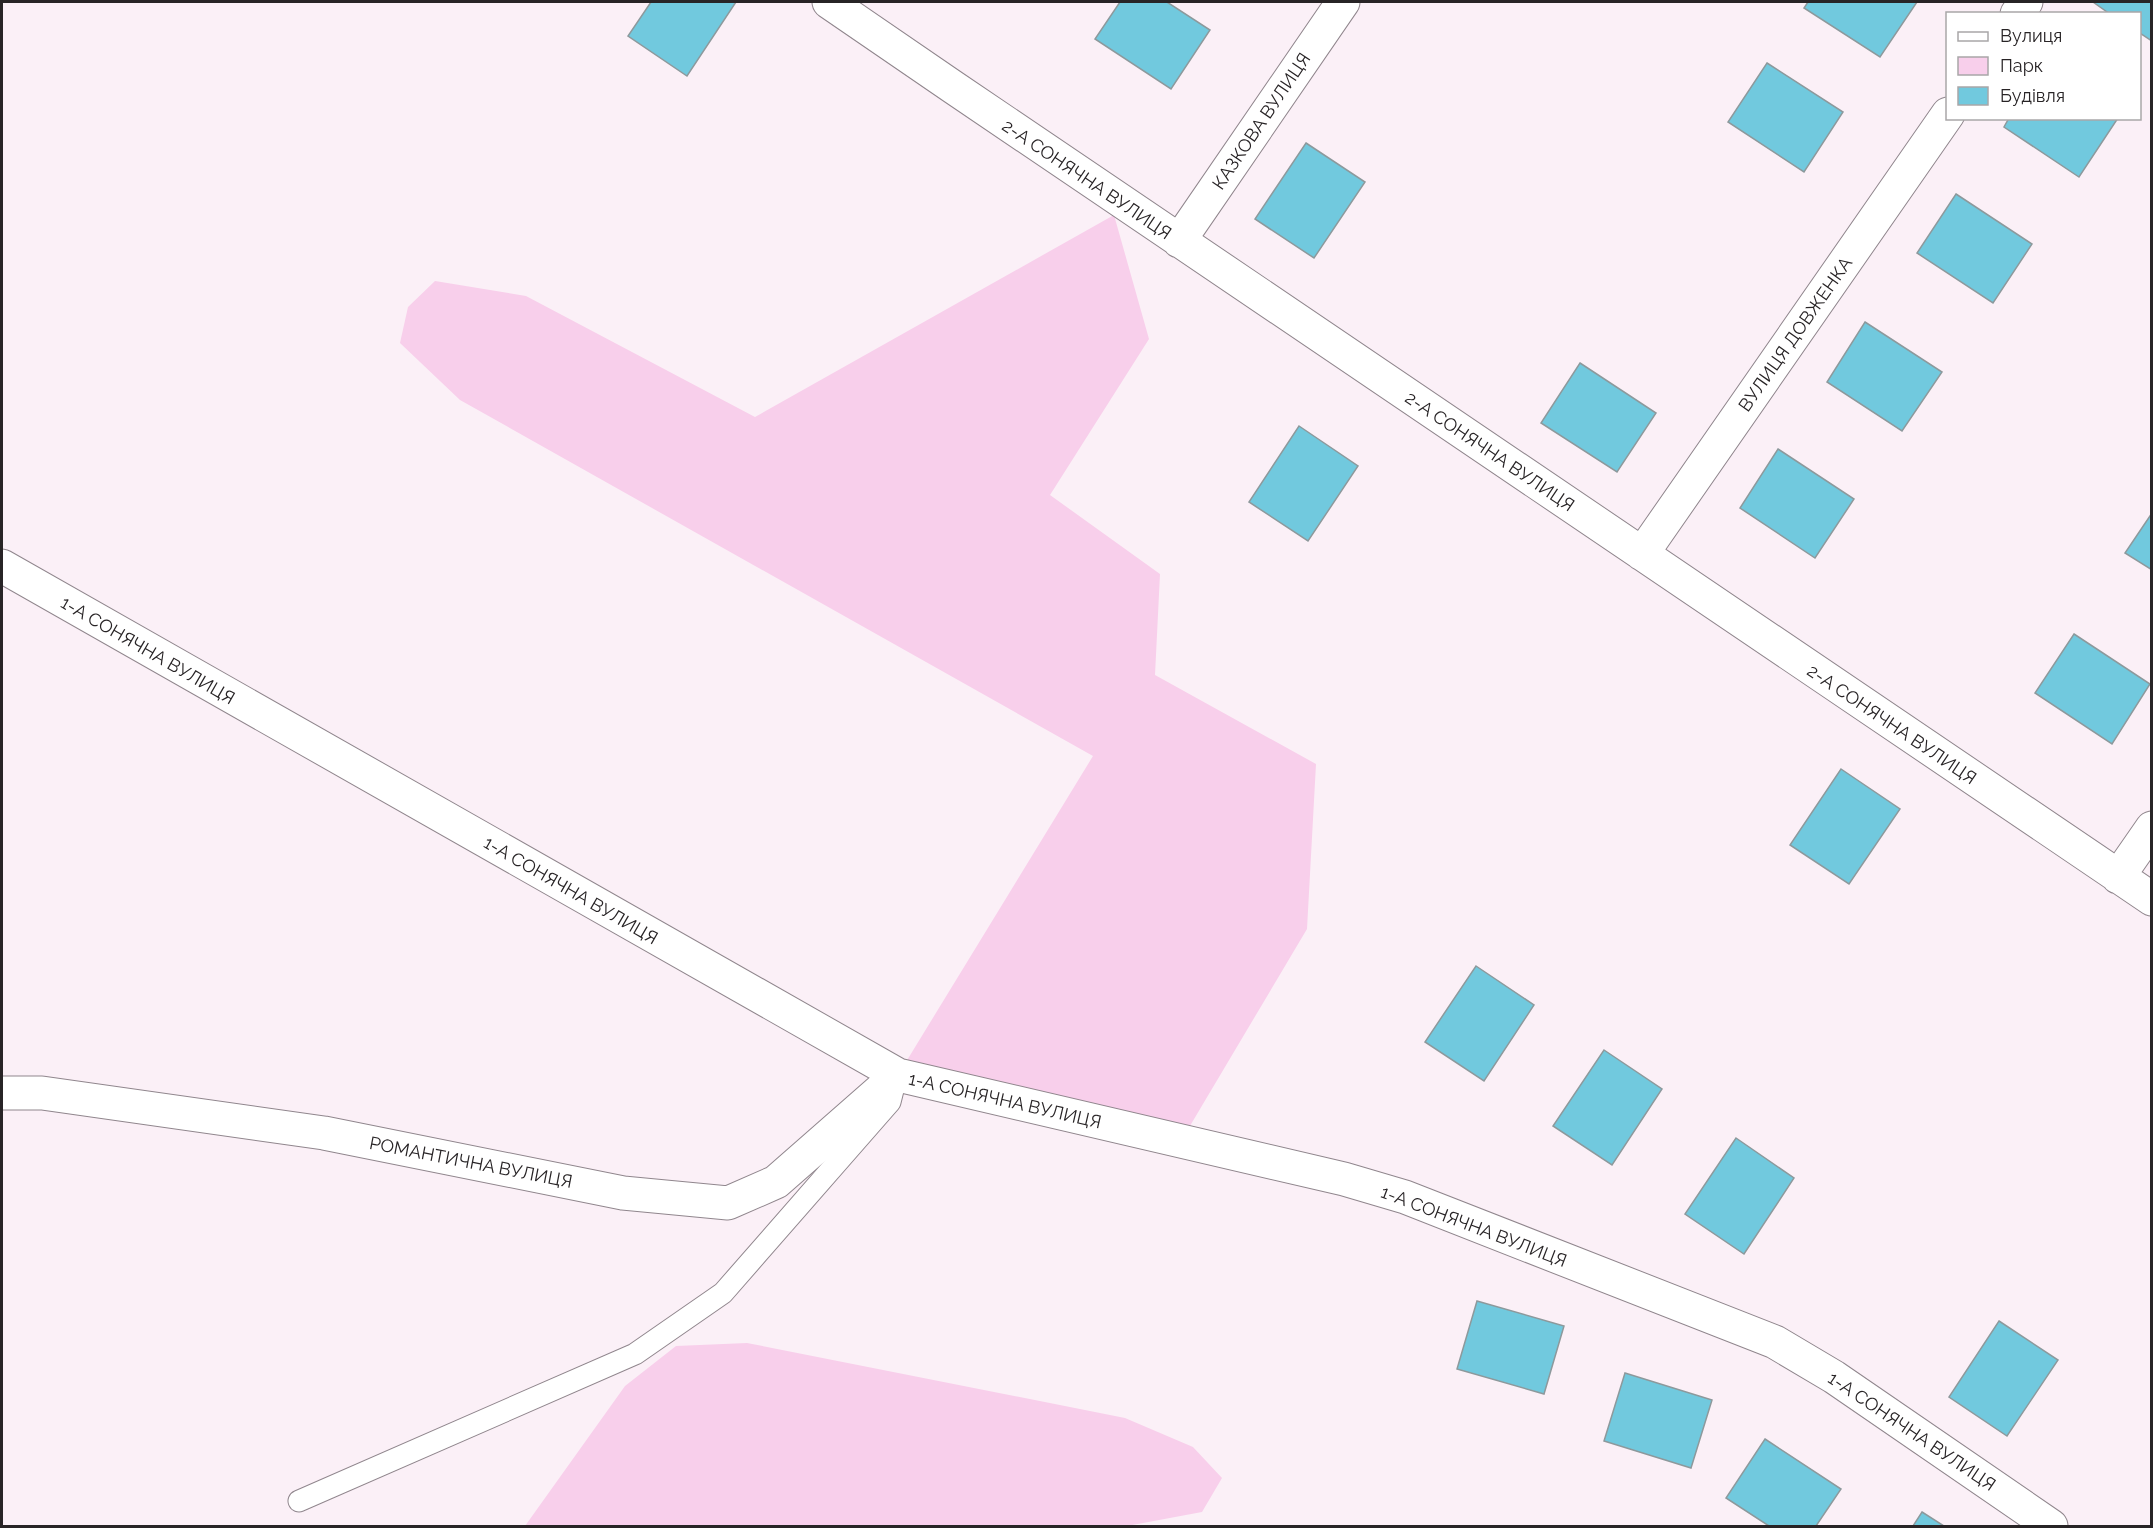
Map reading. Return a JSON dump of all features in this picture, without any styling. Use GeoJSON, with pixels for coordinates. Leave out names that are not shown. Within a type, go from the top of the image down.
{"type":"FeatureCollection","features":[{"type":"Feature","properties":{"kind":"street","name":"2-А СОНЯЧНА ВУЛИЦЯ"},"geometry":{"type":"LineString","coordinates":[[829,2],[2151,899]]}},
{"type":"Feature","properties":{"kind":"street","name":"КАЗКОВА ВУЛИЦЯ"},"geometry":{"type":"LineString","coordinates":[[1179,241],[1343,2]]}},
{"type":"Feature","properties":{"kind":"street","name":"ВУЛИЦЯ ДОВЖЕНКА"},"geometry":{"type":"LineString","coordinates":[[1642,554],[1946,115]]}},
{"type":"Feature","properties":{"kind":"street","name":"1-А СОНЯЧНА ВУЛИЦЯ"},"geometry":{"type":"LineString","coordinates":[[2,566],[898,1075],[1344,1179],[1405,1197],[1775,1342],[1834,1377],[2051,1527]]}},
{"type":"Feature","properties":{"kind":"street"},"geometry":{"type":"LineString","coordinates":[[2118,877],[2151,828]]}},
{"type":"Feature","properties":{"kind":"street","name":"РОМАНТИЧНА ВУЛИЦЯ"},"geometry":{"type":"LineString","coordinates":[[2,1092],[42,1093],[324,1132],[623,1193],[728,1203],[776,1182],[898,1075]]}},
{"type":"Feature","properties":{"kind":"lane"},"geometry":{"type":"LineString","coordinates":[[299,1501],[635,1354],[723,1293],[890,1102],[898,1075]]}},
{"type":"Feature","properties":{"kind":"green space"},"geometry":{"type":"Polygon","coordinates":[[[1114,215],[1149,339],[1050,495],[1160,574],[1155,675],[1316,764],[1307,929],[1181,1141],[898,1075],[1093,756],[460,400],[400,343],[408,307],[435,281],[526,296],[755,417],[1114,215]]]}},
{"type":"Feature","properties":{"kind":"green space"},"geometry":{"type":"Polygon","coordinates":[[[747,1343],[1125,1418],[1193,1447],[1222,1478],[1202,1512],[1127,1526],[525,1526],[625,1386],[676,1346],[747,1343]]]}},
{"type":"Feature","properties":{"kind":"building"},"geometry":{"type":"Polygon","coordinates":[[[651,2],[736,2],[687,76],[628,36],[651,2]]]}},
{"type":"Feature","properties":{"kind":"building"},"geometry":{"type":"Polygon","coordinates":[[[1120,2],[1167,2],[1210,30],[1171,89],[1095,39],[1120,2]]]}},
{"type":"Feature","properties":{"kind":"building"},"geometry":{"type":"Polygon","coordinates":[[[1808,2],[1917,2],[1880,57],[1804,8],[1808,2]]]}},
{"type":"Feature","properties":{"kind":"building"},"geometry":{"type":"Polygon","coordinates":[[[2093,2],[2152,2],[2152,41],[2141,34],[2141,12],[2107,12],[2093,2]]]}},
{"type":"Feature","properties":{"kind":"building"},"geometry":{"type":"Polygon","coordinates":[[[1767,63],[1843,112],[1804,172],[1728,122],[1767,63]]]}},
{"type":"Feature","properties":{"kind":"building"},"geometry":{"type":"Polygon","coordinates":[[[2008,120],[2117,120],[2079,177],[2004,127],[2008,120]]]}},
{"type":"Feature","properties":{"kind":"building"},"geometry":{"type":"Polygon","coordinates":[[[1306,143],[1365,182],[1314,258],[1255,219],[1306,143]]]}},
{"type":"Feature","properties":{"kind":"building"},"geometry":{"type":"Polygon","coordinates":[[[1956,194],[2032,244],[1993,303],[1917,253],[1956,194]]]}},
{"type":"Feature","properties":{"kind":"building"},"geometry":{"type":"Polygon","coordinates":[[[1865,322],[1942,372],[1902,431],[1827,382],[1865,322]]]}},
{"type":"Feature","properties":{"kind":"building"},"geometry":{"type":"Polygon","coordinates":[[[1580,363],[1656,413],[1617,472],[1541,423],[1580,363]]]}},
{"type":"Feature","properties":{"kind":"building"},"geometry":{"type":"Polygon","coordinates":[[[1299,426],[1358,466],[1308,541],[1249,502],[1299,426]]]}},
{"type":"Feature","properties":{"kind":"building"},"geometry":{"type":"Polygon","coordinates":[[[1778,449],[1854,499],[1815,558],[1740,508],[1778,449]]]}},
{"type":"Feature","properties":{"kind":"building"},"geometry":{"type":"Polygon","coordinates":[[[2152,513],[2152,570],[2125,553],[2152,513]]]}},
{"type":"Feature","properties":{"kind":"building"},"geometry":{"type":"Polygon","coordinates":[[[2074,634],[2150,684],[2112,744],[2035,693],[2074,634]]]}},
{"type":"Feature","properties":{"kind":"building"},"geometry":{"type":"Polygon","coordinates":[[[1841,769],[1900,809],[1849,884],[1790,845],[1841,769]]]}},
{"type":"Feature","properties":{"kind":"building"},"geometry":{"type":"Polygon","coordinates":[[[1476,966],[1534,1005],[1484,1081],[1425,1042],[1476,966]]]}},
{"type":"Feature","properties":{"kind":"building"},"geometry":{"type":"Polygon","coordinates":[[[1604,1050],[1662,1089],[1612,1165],[1553,1126],[1604,1050]]]}},
{"type":"Feature","properties":{"kind":"building"},"geometry":{"type":"Polygon","coordinates":[[[1736,1138],[1794,1178],[1744,1254],[1685,1214],[1736,1138]]]}},
{"type":"Feature","properties":{"kind":"building"},"geometry":{"type":"Polygon","coordinates":[[[1477,1301],[1564,1326],[1544,1394],[1457,1369],[1477,1301]]]}},
{"type":"Feature","properties":{"kind":"building"},"geometry":{"type":"Polygon","coordinates":[[[1999,1321],[2058,1360],[2007,1436],[1949,1397],[1999,1321]]]}},
{"type":"Feature","properties":{"kind":"building"},"geometry":{"type":"Polygon","coordinates":[[[1625,1373],[1712,1400],[1691,1468],[1604,1441],[1625,1373]]]}},
{"type":"Feature","properties":{"kind":"building"},"geometry":{"type":"Polygon","coordinates":[[[1765,1439],[1841,1489],[1816,1526],[1769,1526],[1726,1498],[1765,1439]]]}},
{"type":"Feature","properties":{"kind":"building"},"geometry":{"type":"Polygon","coordinates":[[[1922,1512],[1944,1526],[1913,1526],[1922,1512]]]}}]}
